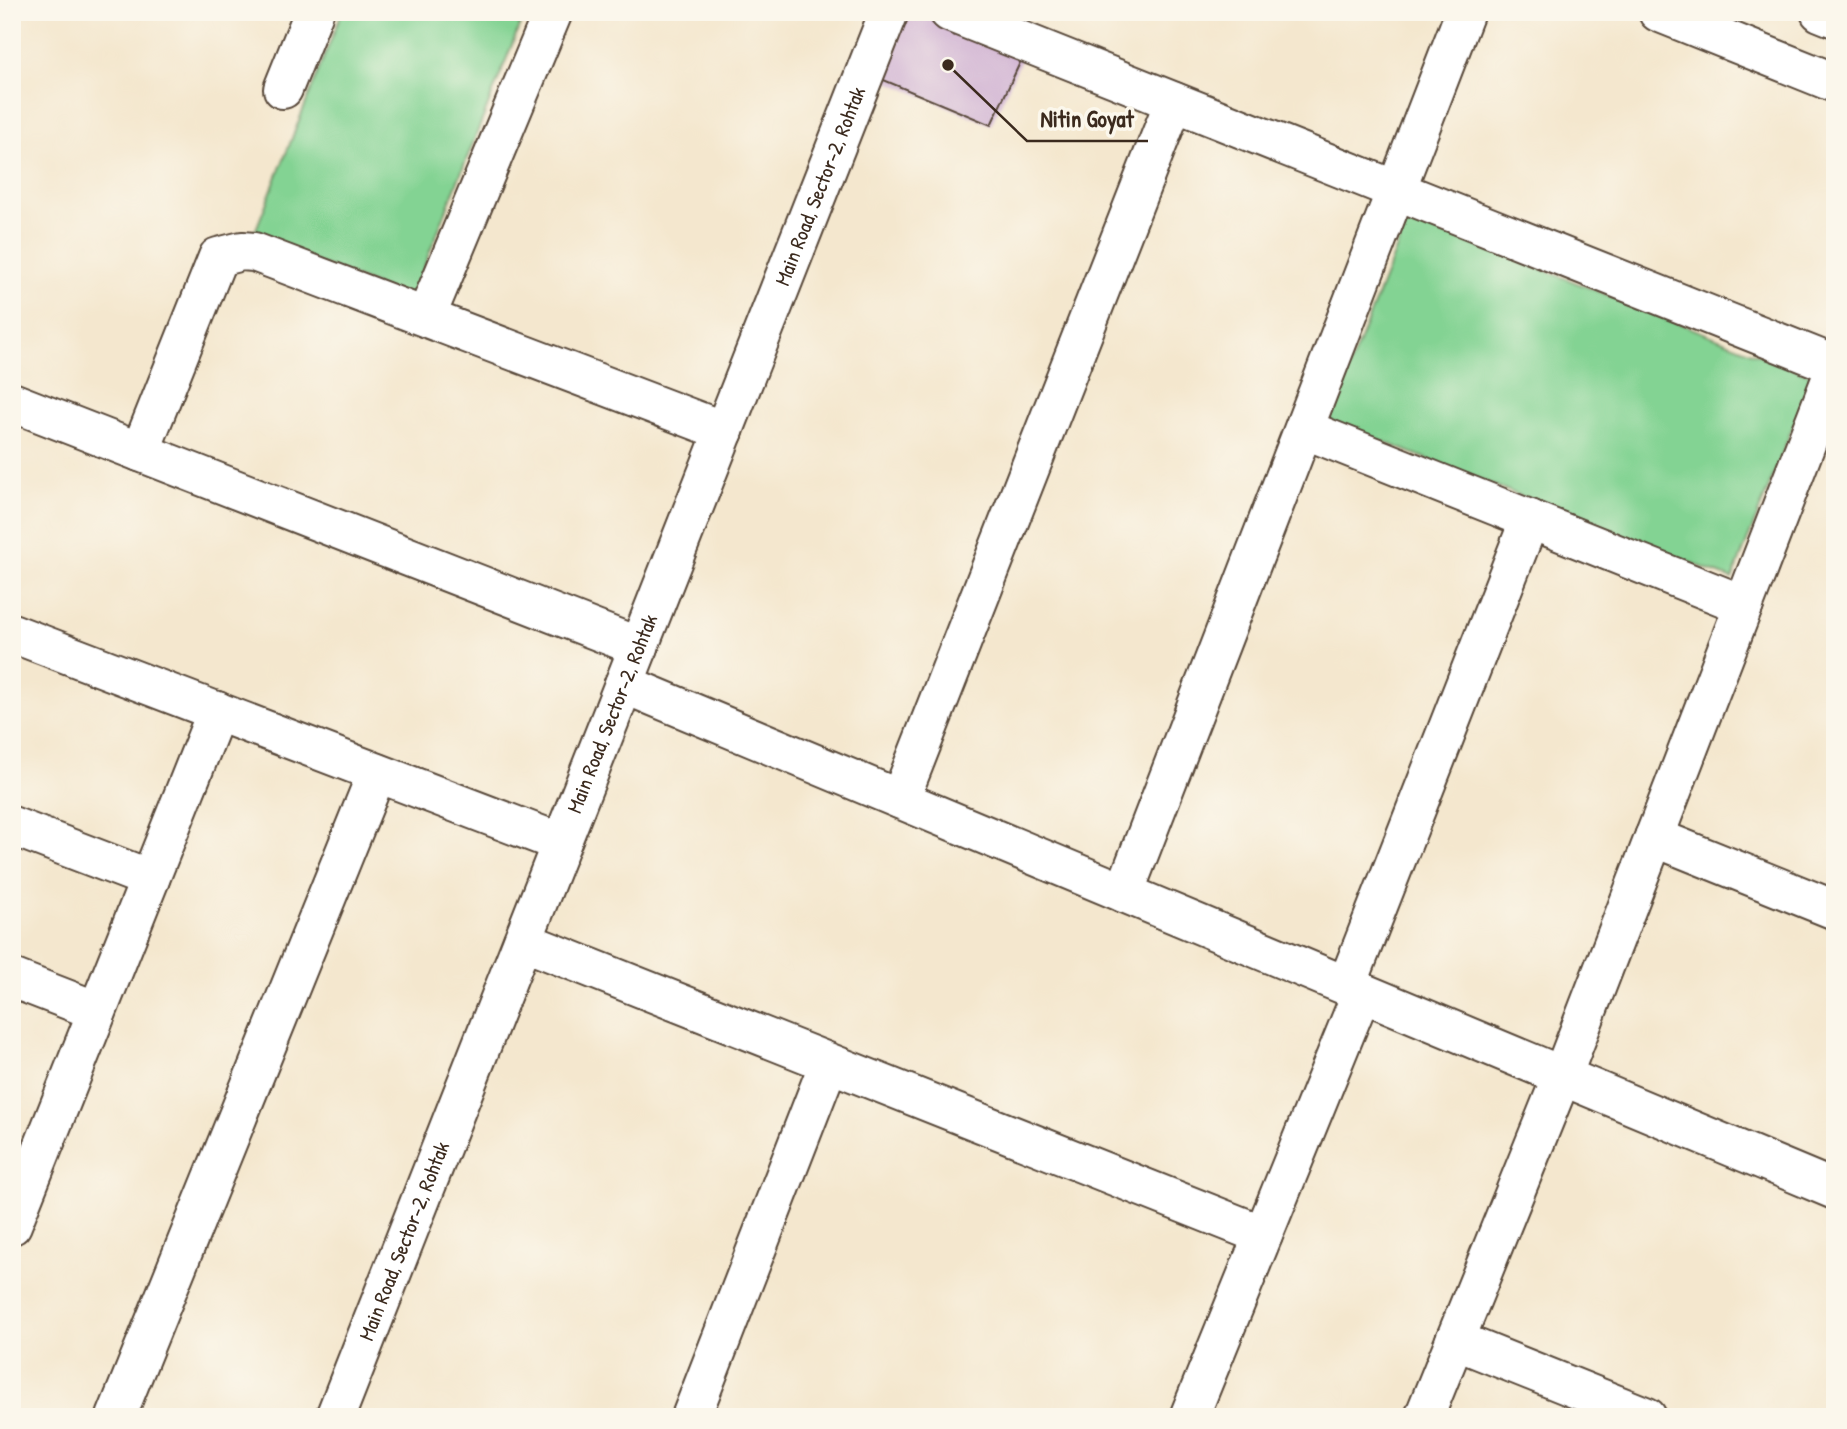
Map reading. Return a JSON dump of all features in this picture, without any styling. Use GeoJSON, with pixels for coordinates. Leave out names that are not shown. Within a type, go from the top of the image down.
{"type":"FeatureCollection","features":[{"type":"Feature","properties":{"kind":"street"},"geometry":{"type":"LineString","coordinates":[[283,89],[314,12]]}},
{"type":"Feature","properties":{"kind":"street"},"geometry":{"type":"LineString","coordinates":[[426,317],[553,12]]}},
{"type":"Feature","properties":{"kind":"street","name":"Main Road, Sector-2, Rohtak"},"geometry":{"type":"LineString","coordinates":[[335,1417],[889,12]]}},
{"type":"Feature","properties":{"kind":"street"},"geometry":{"type":"LineString","coordinates":[[949,12],[1835,367],[1562,1076],[1424,1417]]}},
{"type":"Feature","properties":{"kind":"street"},"geometry":{"type":"LineString","coordinates":[[1124,893],[1465,12]]}},
{"type":"Feature","properties":{"kind":"street"},"geometry":{"type":"LineString","coordinates":[[1658,12],[1835,83]]}},
{"type":"Feature","properties":{"kind":"street"},"geometry":{"type":"LineString","coordinates":[[1820,12],[1835,18]]}},
{"type":"Feature","properties":{"kind":"street"},"geometry":{"type":"LineString","coordinates":[[900,799],[1174,102]]}},
{"type":"Feature","properties":{"kind":"street"},"geometry":{"type":"LineString","coordinates":[[140,452],[218,257],[242,250],[254,252],[724,431]]}},
{"type":"Feature","properties":{"kind":"street"},"geometry":{"type":"LineString","coordinates":[[12,402],[639,647]]}},
{"type":"Feature","properties":{"kind":"street"},"geometry":{"type":"LineString","coordinates":[[1304,429],[1744,605]]}},
{"type":"Feature","properties":{"kind":"street"},"geometry":{"type":"LineString","coordinates":[[1189,1417],[1264,1235],[1530,519]]}},
{"type":"Feature","properties":{"kind":"street"},"geometry":{"type":"LineString","coordinates":[[12,633],[561,843]]}},
{"type":"Feature","properties":{"kind":"street"},"geometry":{"type":"LineString","coordinates":[[624,684],[1835,1190]]}},
{"type":"Feature","properties":{"kind":"street"},"geometry":{"type":"LineString","coordinates":[[12,1225],[27,1146],[97,1011],[217,711]]}},
{"type":"Feature","properties":{"kind":"street"},"geometry":{"type":"LineString","coordinates":[[116,1417],[377,773]]}},
{"type":"Feature","properties":{"kind":"street"},"geometry":{"type":"LineString","coordinates":[[12,826],[150,879]]}},
{"type":"Feature","properties":{"kind":"street"},"geometry":{"type":"LineString","coordinates":[[1654,837],[1835,911]]}},
{"type":"Feature","properties":{"kind":"street"},"geometry":{"type":"LineString","coordinates":[[523,941],[1264,1235]]}},
{"type":"Feature","properties":{"kind":"street"},"geometry":{"type":"LineString","coordinates":[[12,978],[97,1011]]}},
{"type":"Feature","properties":{"kind":"street"},"geometry":{"type":"LineString","coordinates":[[691,1417],[829,1063]]}},
{"type":"Feature","properties":{"kind":"street"},"geometry":{"type":"LineString","coordinates":[[1455,1340],[1647,1417]]}},
{"type":"Feature","properties":{"kind":"green space"},"geometry":{"type":"Polygon","coordinates":[[[342,12],[525,12],[411,299],[253,237],[342,12]]]}},
{"type":"Feature","properties":{"kind":"green space"},"geometry":{"type":"Polygon","coordinates":[[[1409,217],[1813,376],[1732,579],[1328,420],[1409,217]]]}},
{"type":"Feature","properties":{"kind":"building"},"geometry":{"type":"Polygon","coordinates":[[[898,12],[926,12],[1024,54],[991,125],[874,76],[898,12]]]}},
{"type":"Feature","properties":{"kind":"place","name":"Nitin Goyat"},"geometry":{"type":"Point","coordinates":[948,65]}}]}
